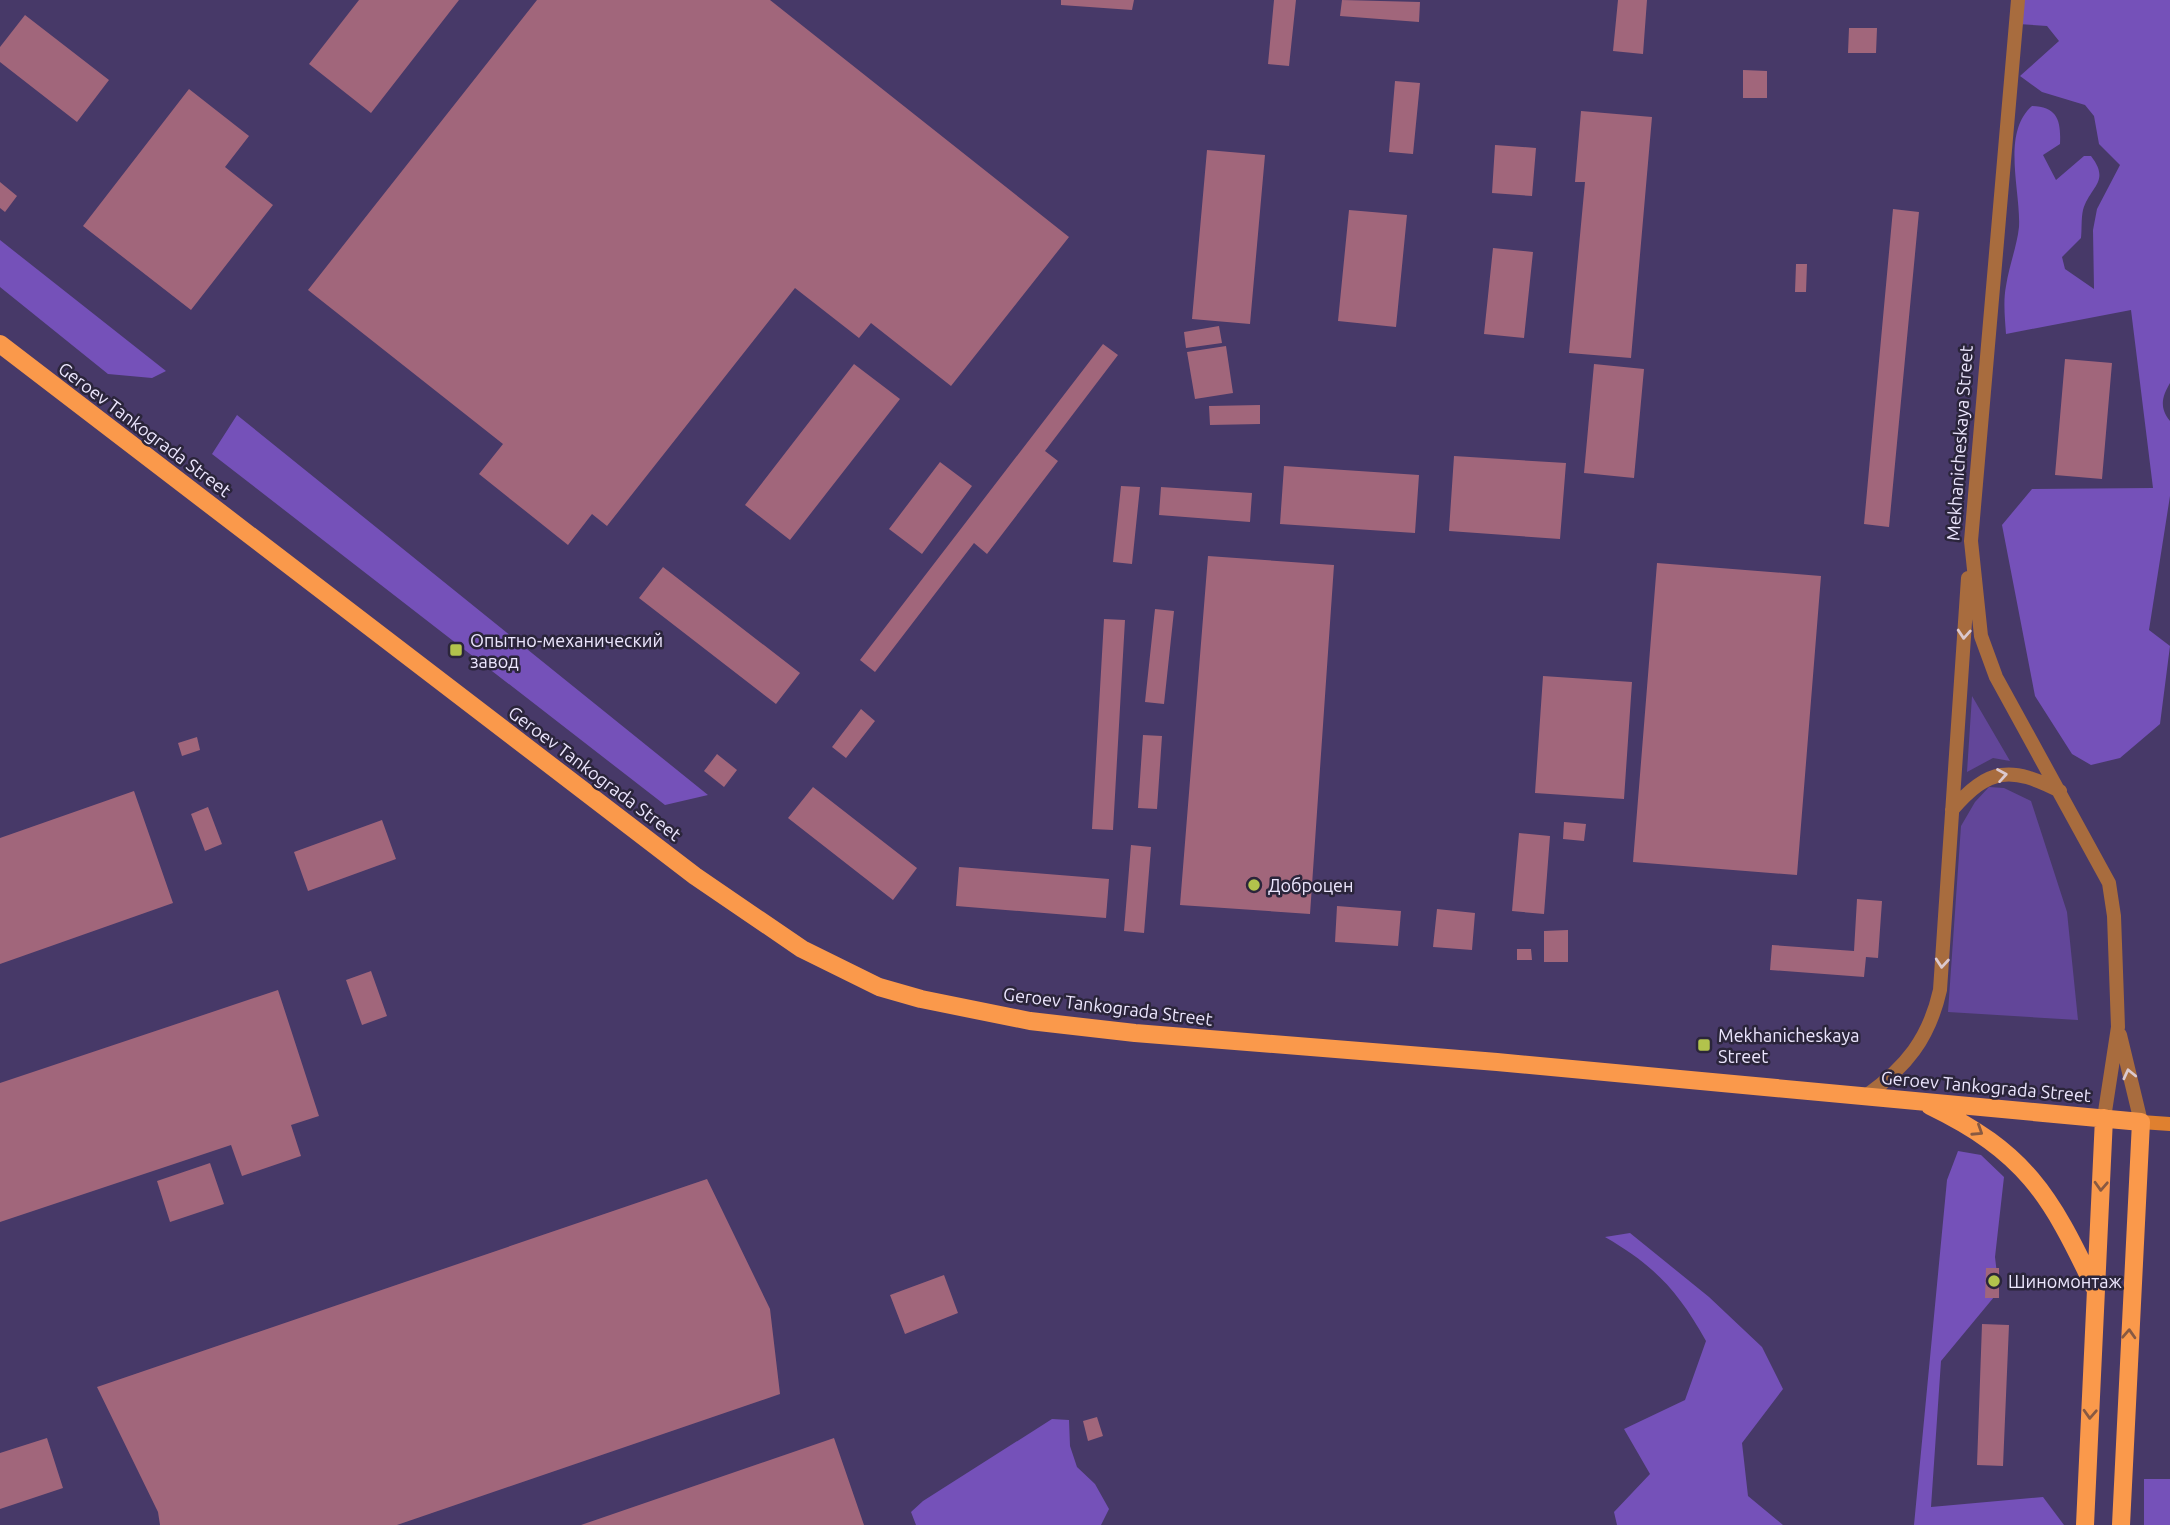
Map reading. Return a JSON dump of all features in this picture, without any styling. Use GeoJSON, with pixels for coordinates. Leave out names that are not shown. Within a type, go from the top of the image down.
{"type":"FeatureCollection","features":[{"type":"Feature","properties":{"kind":"main road","name":"Geroev Tankograda Street"},"geometry":{"type":"LineString","coordinates":[[0,344],[695,876],[802,949],[879,986],[921,999],[1030,1021],[1135,1033],[2170,1124]]}},
{"type":"Feature","properties":{"kind":"main road"},"geometry":{"type":"LineString","coordinates":[[1918,1100],[1970,1126],[2002,1147],[2026,1171],[2052,1206],[2095,1291]]}},
{"type":"Feature","properties":{"kind":"main road","name":"Mekhanicheskaya Street"},"geometry":{"type":"LineString","coordinates":[[2085,1525],[2104,1118]]}},
{"type":"Feature","properties":{"kind":"main road","name":"Mekhanicheskaya Street"},"geometry":{"type":"LineString","coordinates":[[2121,1525],[2141,1122]]}},
{"type":"Feature","properties":{"kind":"street","name":"Mekhanicheskaya Street"},"geometry":{"type":"LineString","coordinates":[[2018,0],[1971,541],[1981,636],[1996,677],[2109,883],[2114,916],[2118,1027],[2104,1118]]}},
{"type":"Feature","properties":{"kind":"street"},"geometry":{"type":"LineString","coordinates":[[1866,1096],[1897,1073],[1919,1045],[1935,1015],[1940,990],[1971,541]]}},
{"type":"Feature","properties":{"kind":"street"},"geometry":{"type":"LineString","coordinates":[[1952,810],[1971,788],[1995,775],[2017,773],[2060,791]]}},
{"type":"Feature","properties":{"kind":"street","name":"Mekhanicheskaya Street"},"geometry":{"type":"LineString","coordinates":[[2118,1027],[2141,1122]]}},
{"type":"Feature","properties":{"kind":"shaded area"},"geometry":{"type":"Polygon","coordinates":[[[2021,0],[2170,0],[2170,383],[2163,402],[2164,411],[2170,421],[2170,496],[2149,630],[2170,646],[2160,724],[2120,758],[2091,765],[2072,754],[2035,696],[2002,525],[2032,489],[2153,488],[2131,310],[2006,334],[2005,292],[2019,227],[2015,147],[2017,131],[2023,117],[2032,106],[2047,109],[2056,117],[2060,128],[2060,144],[2043,155],[2056,180],[2084,156],[2091,156],[2097,165],[2099,178],[2083,210],[2081,238],[2062,257],[2065,269],[2094,289],[2093,230],[2097,209],[2120,165],[2099,144],[2094,116],[2085,105],[2042,92],[2020,76],[2059,41],[2047,26],[2018,24],[2010,14],[2021,0]]]}},
{"type":"Feature","properties":{"kind":"shaded area"},"geometry":{"type":"Polygon","coordinates":[[[0,240],[166,371],[152,378],[108,374],[0,287],[0,240]]]}},
{"type":"Feature","properties":{"kind":"shaded area"},"geometry":{"type":"Polygon","coordinates":[[[237,415],[708,795],[665,805],[212,454],[237,415]]]}},
{"type":"Feature","properties":{"kind":"shaded area"},"geometry":{"type":"Polygon","coordinates":[[[1972,696],[2010,761],[1993,758],[1967,772],[1972,696]]]}},
{"type":"Feature","properties":{"kind":"shaded area"},"geometry":{"type":"Polygon","coordinates":[[[1989,787],[2004,788],[2031,801],[2067,912],[2078,1020],[1948,1012],[1961,826],[1975,802],[1989,787]]]}},
{"type":"Feature","properties":{"kind":"shaded area"},"geometry":{"type":"Polygon","coordinates":[[[1958,1151],[1981,1155],[2004,1177],[1995,1257],[1999,1291],[1941,1361],[1931,1507],[2043,1497],[2064,1525],[1914,1525],[1947,1180],[1958,1151]]]}},
{"type":"Feature","properties":{"kind":"shaded area"},"geometry":{"type":"Polygon","coordinates":[[[1630,1233],[1709,1297],[1762,1347],[1783,1389],[1742,1443],[1748,1496],[1783,1525],[1617,1525],[1614,1512],[1650,1474],[1624,1429],[1685,1400],[1706,1341],[1664,1281],[1638,1258],[1605,1237],[1630,1233]]]}},
{"type":"Feature","properties":{"kind":"shaded area"},"geometry":{"type":"Polygon","coordinates":[[[1052,1419],[1069,1420],[1070,1446],[1077,1467],[1095,1484],[1109,1509],[1101,1525],[916,1525],[911,1512],[923,1501],[1052,1419]]]}},
{"type":"Feature","properties":{"kind":"shaded area"},"geometry":{"type":"Polygon","coordinates":[[[2144,1479],[2170,1479],[2170,1525],[2144,1525],[2144,1479]]]}},
{"type":"Feature","properties":{"kind":"building"},"geometry":{"type":"Polygon","coordinates":[[[359,0],[459,0],[371,113],[309,64],[359,0]]]}},
{"type":"Feature","properties":{"kind":"building"},"geometry":{"type":"Polygon","coordinates":[[[537,0],[770,0],[1069,237],[951,386],[871,323],[859,338],[795,288],[607,526],[592,514],[568,545],[479,474],[503,444],[308,290],[537,0]]]}},
{"type":"Feature","properties":{"kind":"building"},"geometry":{"type":"Polygon","coordinates":[[[1061,0],[1134,0],[1132,10],[1061,5],[1061,0]]]}},
{"type":"Feature","properties":{"kind":"building"},"geometry":{"type":"Polygon","coordinates":[[[1274,0],[1296,0],[1289,66],[1268,64],[1274,0]]]}},
{"type":"Feature","properties":{"kind":"building"},"geometry":{"type":"Polygon","coordinates":[[[1342,0],[1420,2],[1419,22],[1340,16],[1342,0]]]}},
{"type":"Feature","properties":{"kind":"building"},"geometry":{"type":"Polygon","coordinates":[[[1618,0],[1647,0],[1643,54],[1613,51],[1618,0]]]}},
{"type":"Feature","properties":{"kind":"building"},"geometry":{"type":"Polygon","coordinates":[[[25,15],[109,80],[77,122],[0,62],[0,47],[25,15]]]}},
{"type":"Feature","properties":{"kind":"building"},"geometry":{"type":"Polygon","coordinates":[[[1849,28],[1877,28],[1876,53],[1848,53],[1849,28]]]}},
{"type":"Feature","properties":{"kind":"building"},"geometry":{"type":"Polygon","coordinates":[[[1743,70],[1767,71],[1767,98],[1743,98],[1743,70]]]}},
{"type":"Feature","properties":{"kind":"building"},"geometry":{"type":"Polygon","coordinates":[[[1395,81],[1420,83],[1413,154],[1389,152],[1395,81]]]}},
{"type":"Feature","properties":{"kind":"building"},"geometry":{"type":"Polygon","coordinates":[[[189,89],[249,136],[225,167],[273,205],[191,310],[83,226],[189,89]]]}},
{"type":"Feature","properties":{"kind":"building"},"geometry":{"type":"Polygon","coordinates":[[[1581,111],[1652,117],[1631,358],[1569,353],[1585,182],[1575,182],[1581,111]]]}},
{"type":"Feature","properties":{"kind":"building"},"geometry":{"type":"Polygon","coordinates":[[[1495,145],[1536,148],[1532,196],[1492,193],[1495,145]]]}},
{"type":"Feature","properties":{"kind":"building"},"geometry":{"type":"Polygon","coordinates":[[[1207,150],[1265,155],[1250,324],[1192,319],[1207,150]]]}},
{"type":"Feature","properties":{"kind":"building"},"geometry":{"type":"Polygon","coordinates":[[[0,182],[17,196],[5,212],[0,208],[0,182]]]}},
{"type":"Feature","properties":{"kind":"building"},"geometry":{"type":"Polygon","coordinates":[[[1893,209],[1919,212],[1889,527],[1864,524],[1893,209]]]}},
{"type":"Feature","properties":{"kind":"building"},"geometry":{"type":"Polygon","coordinates":[[[1349,210],[1407,215],[1396,327],[1338,321],[1349,210]]]}},
{"type":"Feature","properties":{"kind":"building"},"geometry":{"type":"Polygon","coordinates":[[[1493,248],[1533,252],[1524,338],[1484,334],[1493,248]]]}},
{"type":"Feature","properties":{"kind":"building"},"geometry":{"type":"Polygon","coordinates":[[[1796,264],[1807,264],[1806,292],[1795,292],[1796,264]]]}},
{"type":"Feature","properties":{"kind":"building"},"geometry":{"type":"Polygon","coordinates":[[[1219,326],[1222,343],[1186,348],[1184,332],[1219,326]]]}},
{"type":"Feature","properties":{"kind":"building"},"geometry":{"type":"Polygon","coordinates":[[[1103,344],[1118,355],[1045,451],[1058,461],[987,554],[974,543],[875,672],[860,660],[1103,344]]]}},
{"type":"Feature","properties":{"kind":"building"},"geometry":{"type":"Polygon","coordinates":[[[1226,346],[1233,393],[1195,399],[1187,352],[1226,346]]]}},
{"type":"Feature","properties":{"kind":"building"},"geometry":{"type":"Polygon","coordinates":[[[2065,359],[2112,363],[2102,479],[2055,475],[2065,359]]]}},
{"type":"Feature","properties":{"kind":"building"},"geometry":{"type":"Polygon","coordinates":[[[854,364],[900,399],[790,540],[745,505],[854,364]]]}},
{"type":"Feature","properties":{"kind":"building"},"geometry":{"type":"Polygon","coordinates":[[[1594,364],[1644,369],[1634,478],[1584,473],[1594,364]]]}},
{"type":"Feature","properties":{"kind":"building"},"geometry":{"type":"Polygon","coordinates":[[[1260,405],[1260,424],[1210,425],[1209,406],[1260,405]]]}},
{"type":"Feature","properties":{"kind":"building"},"geometry":{"type":"Polygon","coordinates":[[[1454,456],[1566,463],[1560,539],[1449,531],[1454,456]]]}},
{"type":"Feature","properties":{"kind":"building"},"geometry":{"type":"Polygon","coordinates":[[[940,462],[972,486],[922,554],[889,529],[940,462]]]}},
{"type":"Feature","properties":{"kind":"building"},"geometry":{"type":"Polygon","coordinates":[[[1284,466],[1419,475],[1415,533],[1280,524],[1284,466]]]}},
{"type":"Feature","properties":{"kind":"building"},"geometry":{"type":"Polygon","coordinates":[[[1121,486],[1140,487],[1132,564],[1113,562],[1121,486]]]}},
{"type":"Feature","properties":{"kind":"building"},"geometry":{"type":"Polygon","coordinates":[[[1161,487],[1252,493],[1250,522],[1159,515],[1161,487]]]}},
{"type":"Feature","properties":{"kind":"building"},"geometry":{"type":"Polygon","coordinates":[[[1208,556],[1334,565],[1310,914],[1180,905],[1208,556]]]}},
{"type":"Feature","properties":{"kind":"building"},"geometry":{"type":"Polygon","coordinates":[[[1657,563],[1821,576],[1797,875],[1633,862],[1657,563]]]}},
{"type":"Feature","properties":{"kind":"building"},"geometry":{"type":"Polygon","coordinates":[[[663,567],[800,673],[776,704],[639,598],[663,567]]]}},
{"type":"Feature","properties":{"kind":"building"},"geometry":{"type":"Polygon","coordinates":[[[1155,609],[1174,611],[1164,704],[1145,702],[1155,609]]]}},
{"type":"Feature","properties":{"kind":"building"},"geometry":{"type":"Polygon","coordinates":[[[1104,619],[1125,620],[1113,830],[1092,829],[1104,619]]]}},
{"type":"Feature","properties":{"kind":"building"},"geometry":{"type":"Polygon","coordinates":[[[1543,676],[1632,682],[1624,799],[1535,793],[1543,676]]]}},
{"type":"Feature","properties":{"kind":"building"},"geometry":{"type":"Polygon","coordinates":[[[861,709],[875,721],[846,758],[832,747],[861,709]]]}},
{"type":"Feature","properties":{"kind":"building"},"geometry":{"type":"Polygon","coordinates":[[[1143,735],[1162,736],[1157,809],[1138,808],[1143,735]]]}},
{"type":"Feature","properties":{"kind":"building"},"geometry":{"type":"Polygon","coordinates":[[[197,737],[200,750],[182,756],[178,743],[197,737]]]}},
{"type":"Feature","properties":{"kind":"building"},"geometry":{"type":"Polygon","coordinates":[[[717,754],[737,770],[724,787],[704,771],[717,754]]]}},
{"type":"Feature","properties":{"kind":"building"},"geometry":{"type":"Polygon","coordinates":[[[813,787],[917,868],[893,900],[788,818],[813,787]]]}},
{"type":"Feature","properties":{"kind":"building"},"geometry":{"type":"Polygon","coordinates":[[[134,791],[173,903],[0,964],[0,838],[134,791]]]}},
{"type":"Feature","properties":{"kind":"building"},"geometry":{"type":"Polygon","coordinates":[[[208,807],[222,844],[205,851],[191,814],[208,807]]]}},
{"type":"Feature","properties":{"kind":"building"},"geometry":{"type":"Polygon","coordinates":[[[382,820],[396,859],[308,891],[294,852],[382,820]]]}},
{"type":"Feature","properties":{"kind":"building"},"geometry":{"type":"Polygon","coordinates":[[[1564,822],[1586,824],[1584,841],[1563,839],[1564,822]]]}},
{"type":"Feature","properties":{"kind":"building"},"geometry":{"type":"Polygon","coordinates":[[[1519,833],[1550,836],[1544,914],[1512,911],[1519,833]]]}},
{"type":"Feature","properties":{"kind":"building"},"geometry":{"type":"Polygon","coordinates":[[[1131,845],[1151,847],[1144,933],[1124,931],[1131,845]]]}},
{"type":"Feature","properties":{"kind":"building"},"geometry":{"type":"Polygon","coordinates":[[[959,867],[1109,879],[1106,918],[956,906],[959,867]]]}},
{"type":"Feature","properties":{"kind":"building"},"geometry":{"type":"Polygon","coordinates":[[[1857,899],[1882,901],[1878,958],[1866,957],[1864,977],[1770,970],[1772,945],[1854,951],[1857,899]]]}},
{"type":"Feature","properties":{"kind":"building"},"geometry":{"type":"Polygon","coordinates":[[[1337,906],[1401,911],[1398,946],[1335,942],[1337,906]]]}},
{"type":"Feature","properties":{"kind":"building"},"geometry":{"type":"Polygon","coordinates":[[[1437,909],[1475,913],[1472,950],[1433,947],[1437,909]]]}},
{"type":"Feature","properties":{"kind":"building"},"geometry":{"type":"Polygon","coordinates":[[[1568,930],[1568,962],[1544,962],[1544,931],[1568,930]]]}},
{"type":"Feature","properties":{"kind":"building"},"geometry":{"type":"Polygon","coordinates":[[[1517,949],[1531,949],[1532,960],[1517,960],[1517,949]]]}},
{"type":"Feature","properties":{"kind":"building"},"geometry":{"type":"Polygon","coordinates":[[[371,971],[387,1016],[362,1025],[346,980],[371,971]]]}},
{"type":"Feature","properties":{"kind":"building"},"geometry":{"type":"Polygon","coordinates":[[[278,990],[319,1116],[291,1125],[301,1156],[242,1176],[231,1145],[0,1222],[0,1083],[278,990]]]}},
{"type":"Feature","properties":{"kind":"building"},"geometry":{"type":"Polygon","coordinates":[[[210,1163],[224,1204],[170,1222],[157,1181],[210,1163]]]}},
{"type":"Feature","properties":{"kind":"building"},"geometry":{"type":"Polygon","coordinates":[[[707,1179],[770,1309],[780,1394],[397,1525],[160,1525],[158,1512],[97,1387],[707,1179]]]}},
{"type":"Feature","properties":{"kind":"building"},"geometry":{"type":"Polygon","coordinates":[[[1986,1268],[1999,1268],[1999,1298],[1985,1298],[1986,1268]]]}},
{"type":"Feature","properties":{"kind":"building"},"geometry":{"type":"Polygon","coordinates":[[[944,1275],[958,1313],[905,1334],[890,1295],[944,1275]]]}},
{"type":"Feature","properties":{"kind":"building"},"geometry":{"type":"Polygon","coordinates":[[[1982,1324],[2009,1325],[2003,1466],[1977,1465],[1982,1324]]]}},
{"type":"Feature","properties":{"kind":"building"},"geometry":{"type":"Polygon","coordinates":[[[1097,1417],[1103,1436],[1088,1441],[1083,1421],[1097,1417]]]}},
{"type":"Feature","properties":{"kind":"building"},"geometry":{"type":"Polygon","coordinates":[[[47,1438],[63,1488],[0,1509],[0,1453],[47,1438]]]}},
{"type":"Feature","properties":{"kind":"building"},"geometry":{"type":"Polygon","coordinates":[[[834,1438],[864,1525],[581,1525],[834,1438]]]}},
{"type":"Feature","properties":{"kind":"place","name":"Опытно-механический завод"},"geometry":{"type":"Point","coordinates":[456,650]}},
{"type":"Feature","properties":{"kind":"place","name":"Доброцен"},"geometry":{"type":"Point","coordinates":[1254,885]}},
{"type":"Feature","properties":{"kind":"place","name":"Mekhanicheskaya Street"},"geometry":{"type":"Point","coordinates":[1704,1045]}},
{"type":"Feature","properties":{"kind":"place","name":"Шиномонтаж"},"geometry":{"type":"Point","coordinates":[1994,1281]}}]}
